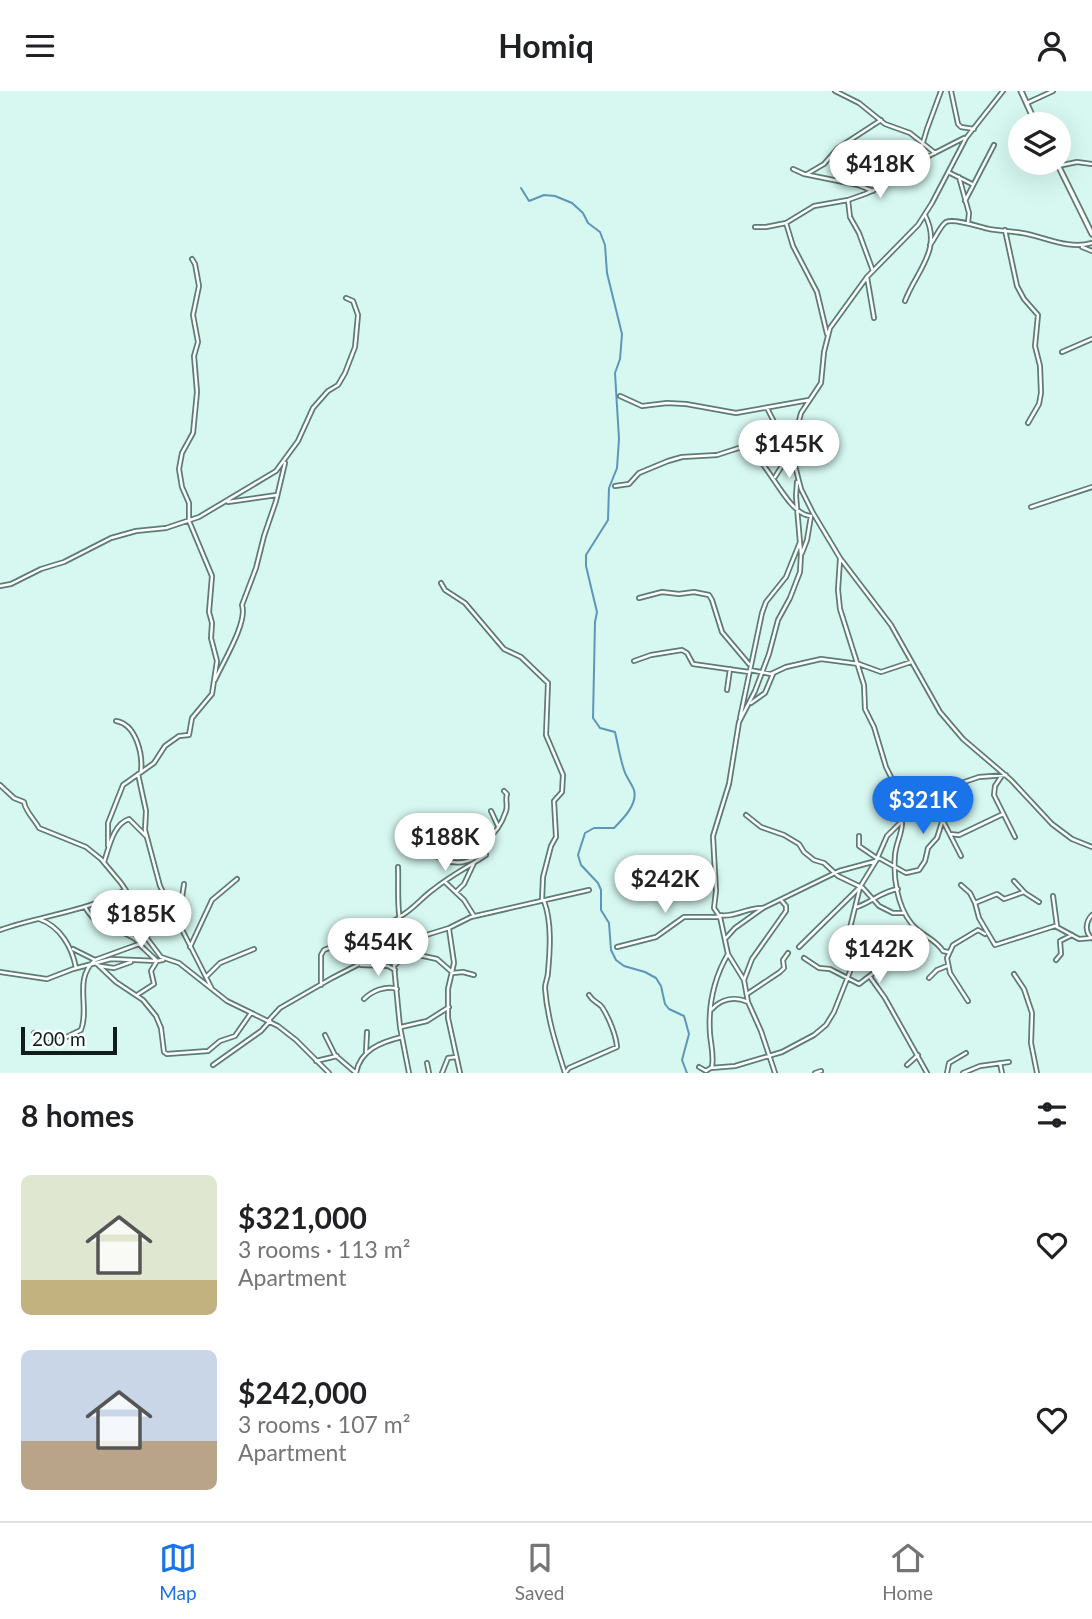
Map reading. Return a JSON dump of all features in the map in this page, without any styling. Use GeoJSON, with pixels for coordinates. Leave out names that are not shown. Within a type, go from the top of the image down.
{"type":"FeatureCollection","features":[{"type":"Feature","properties":{"kind":"street"},"geometry":{"type":"LineString","coordinates":[[835,91],[859,103],[897,130],[906,131],[934,153]]}},
{"type":"Feature","properties":{"kind":"street"},"geometry":{"type":"LineString","coordinates":[[755,227],[786,223],[814,206],[848,200],[873,191],[913,167],[941,91]]}},
{"type":"Feature","properties":{"kind":"street"},"geometry":{"type":"LineString","coordinates":[[951,91],[958,124],[974,129]]}},
{"type":"Feature","properties":{"kind":"street"},"geometry":{"type":"LineString","coordinates":[[1003,91],[966,138],[925,215],[913,231],[867,277],[834,321],[828,335],[821,383],[799,418],[792,448],[793,458],[812,515],[840,558],[891,625],[940,712],[969,745],[1059,830],[1092,847]]}},
{"type":"Feature","properties":{"kind":"street"},"geometry":{"type":"LineString","coordinates":[[1021,91],[1031,112]]}},
{"type":"Feature","properties":{"kind":"street"},"geometry":{"type":"LineString","coordinates":[[1027,103],[1053,91]]}},
{"type":"Feature","properties":{"kind":"street"},"geometry":{"type":"LineString","coordinates":[[807,174],[824,164],[838,148],[881,120]]}},
{"type":"Feature","properties":{"kind":"street"},"geometry":{"type":"LineString","coordinates":[[917,162],[966,138]]}},
{"type":"Feature","properties":{"kind":"street"},"geometry":{"type":"LineString","coordinates":[[965,201],[994,145]]}},
{"type":"Feature","properties":{"kind":"street"},"geometry":{"type":"LineString","coordinates":[[833,154],[841,155],[848,161],[861,186]]}},
{"type":"Feature","properties":{"kind":"street"},"geometry":{"type":"LineString","coordinates":[[1071,162],[1092,164]]}},
{"type":"Feature","properties":{"kind":"street"},"geometry":{"type":"LineString","coordinates":[[882,166],[889,183]]}},
{"type":"Feature","properties":{"kind":"street"},"geometry":{"type":"LineString","coordinates":[[793,169],[873,191]]}},
{"type":"Feature","properties":{"kind":"street"},"geometry":{"type":"LineString","coordinates":[[948,172],[972,184]]}},
{"type":"Feature","properties":{"kind":"street"},"geometry":{"type":"LineString","coordinates":[[1063,175],[1092,233]]}},
{"type":"Feature","properties":{"kind":"street"},"geometry":{"type":"LineString","coordinates":[[959,177],[969,213],[968,223]]}},
{"type":"Feature","properties":{"kind":"street"},"geometry":{"type":"LineString","coordinates":[[848,200],[850,217],[873,271]]}},
{"type":"Feature","properties":{"kind":"street"},"geometry":{"type":"LineString","coordinates":[[905,301],[924,268],[930,245],[930,227],[925,215]]}},
{"type":"Feature","properties":{"kind":"street"},"geometry":{"type":"LineString","coordinates":[[930,245],[947,222],[1005,230],[1081,246],[1092,251]]}},
{"type":"Feature","properties":{"kind":"street"},"geometry":{"type":"LineString","coordinates":[[786,223],[793,246],[817,292],[828,335]]}},
{"type":"Feature","properties":{"kind":"street"},"geometry":{"type":"LineString","coordinates":[[1005,230],[1020,294],[1038,315],[1035,346],[1042,385],[1039,404],[1028,422]]}},
{"type":"Feature","properties":{"kind":"street"},"geometry":{"type":"LineString","coordinates":[[1081,246],[1092,243]]}},
{"type":"Feature","properties":{"kind":"street"},"geometry":{"type":"LineString","coordinates":[[104,862],[108,846],[108,824],[123,785],[154,763],[165,746],[178,736],[189,735],[190,721],[210,698],[214,683],[217,655],[211,638],[212,623],[209,612],[212,576],[189,521],[189,503],[182,487],[179,469],[182,453],[193,433],[197,392],[194,356],[198,342],[193,315],[199,286],[192,259]]}},
{"type":"Feature","properties":{"kind":"street"},"geometry":{"type":"LineString","coordinates":[[867,277],[874,318]]}},
{"type":"Feature","properties":{"kind":"street"},"geometry":{"type":"LineString","coordinates":[[0,586],[64,562],[111,538],[136,531],[166,528],[202,516],[276,471],[303,432],[313,408],[341,381],[354,351],[358,315],[353,301],[346,298]]}},
{"type":"Feature","properties":{"kind":"street"},"geometry":{"type":"LineString","coordinates":[[1062,352],[1092,339]]}},
{"type":"Feature","properties":{"kind":"street"},"geometry":{"type":"LineString","coordinates":[[620,395],[642,406],[686,404],[742,413],[809,400]]}},
{"type":"Feature","properties":{"kind":"street"},"geometry":{"type":"LineString","coordinates":[[767,408],[793,458]]}},
{"type":"Feature","properties":{"kind":"street"},"geometry":{"type":"LineString","coordinates":[[615,486],[629,484],[639,473],[668,461],[682,457],[717,455],[743,446],[750,449],[798,512],[812,515]]}},
{"type":"Feature","properties":{"kind":"street"},"geometry":{"type":"LineString","coordinates":[[774,478],[790,453]]}},
{"type":"Feature","properties":{"kind":"street"},"geometry":{"type":"LineString","coordinates":[[214,683],[236,637],[244,611],[242,605],[278,495],[285,459]]}},
{"type":"Feature","properties":{"kind":"street"},"geometry":{"type":"LineString","coordinates":[[739,722],[762,673],[778,620],[798,578],[801,554],[796,496],[798,479]]}},
{"type":"Feature","properties":{"kind":"street"},"geometry":{"type":"LineString","coordinates":[[1031,507],[1092,487]]}},
{"type":"Feature","properties":{"kind":"street"},"geometry":{"type":"LineString","coordinates":[[224,502],[278,495]]}},
{"type":"Feature","properties":{"kind":"street"},"geometry":{"type":"LineString","coordinates":[[801,554],[812,515]]}},
{"type":"Feature","properties":{"kind":"street"},"geometry":{"type":"LineString","coordinates":[[775,1073],[748,1002],[744,980],[728,954],[720,916],[714,908],[716,891],[713,836],[729,784],[739,722],[764,606],[786,577],[800,542]]}},
{"type":"Feature","properties":{"kind":"street"},"geometry":{"type":"LineString","coordinates":[[840,558],[838,590],[841,609],[866,692],[865,709],[896,787],[902,819]]}},
{"type":"Feature","properties":{"kind":"street"},"geometry":{"type":"LineString","coordinates":[[441,583],[445,590],[465,603],[504,649],[521,657],[548,684],[546,735],[564,775],[561,795],[554,801],[556,837],[550,847],[544,875],[543,900],[547,911],[549,939],[545,986],[556,1048],[565,1073]]}},
{"type":"Feature","properties":{"kind":"street"},"geometry":{"type":"LineString","coordinates":[[639,598],[662,592],[679,594],[694,591],[709,595],[722,632],[747,660],[750,670]]}},
{"type":"Feature","properties":{"kind":"street"},"geometry":{"type":"LineString","coordinates":[[634,661],[657,653],[682,650],[693,664],[762,673],[774,673],[786,667],[821,659],[859,664],[881,672],[913,662]]}},
{"type":"Feature","properties":{"kind":"street"},"geometry":{"type":"LineString","coordinates":[[727,690],[730,669]]}},
{"type":"Feature","properties":{"kind":"street"},"geometry":{"type":"LineString","coordinates":[[748,705],[763,696],[774,673]]}},
{"type":"Feature","properties":{"kind":"street"},"geometry":{"type":"LineString","coordinates":[[116,722],[123,723],[136,737],[141,759],[139,773],[146,811],[146,837],[160,886],[214,992]]}},
{"type":"Feature","properties":{"kind":"street"},"geometry":{"type":"LineString","coordinates":[[899,804],[979,777],[1004,776]]}},
{"type":"Feature","properties":{"kind":"street"},"geometry":{"type":"LineString","coordinates":[[1004,776],[994,790],[1015,837]]}},
{"type":"Feature","properties":{"kind":"street"},"geometry":{"type":"LineString","coordinates":[[953,795],[965,782]]}},
{"type":"Feature","properties":{"kind":"street"},"geometry":{"type":"LineString","coordinates":[[0,785],[14,798],[24,802],[25,808],[41,830],[86,847],[104,862],[125,890],[143,933],[166,960]]}},
{"type":"Feature","properties":{"kind":"street"},"geometry":{"type":"LineString","coordinates":[[896,787],[929,794]]}},
{"type":"Feature","properties":{"kind":"street"},"geometry":{"type":"LineString","coordinates":[[321,985],[321,955],[324,950],[364,937],[410,912],[428,893],[452,875],[486,855],[484,844],[496,831],[506,811],[507,793],[504,791]]}},
{"type":"Feature","properties":{"kind":"street"},"geometry":{"type":"LineString","coordinates":[[908,801],[895,853],[899,901],[915,928],[936,941],[943,951],[948,952]]}},
{"type":"Feature","properties":{"kind":"street"},"geometry":{"type":"LineString","coordinates":[[859,836],[859,846],[878,859],[910,874],[919,870],[925,861],[928,848],[937,838],[948,803]]}},
{"type":"Feature","properties":{"kind":"street"},"geometry":{"type":"LineString","coordinates":[[491,811],[498,826]]}},
{"type":"Feature","properties":{"kind":"street"},"geometry":{"type":"LineString","coordinates":[[950,834],[959,835],[1003,814]]}},
{"type":"Feature","properties":{"kind":"street"},"geometry":{"type":"LineString","coordinates":[[746,815],[763,828],[793,840],[814,860],[824,863],[860,887],[872,901],[893,913],[904,913]]}},
{"type":"Feature","properties":{"kind":"street"},"geometry":{"type":"LineString","coordinates":[[108,846],[121,823],[130,819],[146,837]]}},
{"type":"Feature","properties":{"kind":"street"},"geometry":{"type":"LineString","coordinates":[[799,947],[860,887],[878,859],[889,834],[902,819]]}},
{"type":"Feature","properties":{"kind":"street"},"geometry":{"type":"LineString","coordinates":[[943,821],[961,856]]}},
{"type":"Feature","properties":{"kind":"street"},"geometry":{"type":"LineString","coordinates":[[408,836],[416,846],[455,863],[467,863],[477,854]]}},
{"type":"Feature","properties":{"kind":"street"},"geometry":{"type":"LineString","coordinates":[[725,940],[763,908],[836,872],[878,859]]}},
{"type":"Feature","properties":{"kind":"street"},"geometry":{"type":"LineString","coordinates":[[452,875],[455,863]]}},
{"type":"Feature","properties":{"kind":"street"},"geometry":{"type":"LineString","coordinates":[[456,892],[464,884],[464,878],[474,863]]}},
{"type":"Feature","properties":{"kind":"street"},"geometry":{"type":"LineString","coordinates":[[398,867],[396,888],[399,918],[407,942]]}},
{"type":"Feature","properties":{"kind":"street"},"geometry":{"type":"LineString","coordinates":[[190,947],[212,900],[237,879]]}},
{"type":"Feature","properties":{"kind":"street"},"geometry":{"type":"LineString","coordinates":[[444,881],[464,900],[474,916]]}},
{"type":"Feature","properties":{"kind":"street"},"geometry":{"type":"LineString","coordinates":[[1014,881],[1039,902]]}},
{"type":"Feature","properties":{"kind":"street"},"geometry":{"type":"LineString","coordinates":[[178,924],[184,884]]}},
{"type":"Feature","properties":{"kind":"street"},"geometry":{"type":"LineString","coordinates":[[961,885],[970,893],[976,913],[993,944],[998,946],[1057,926],[1083,939],[1092,938],[1087,930],[1088,920],[1092,915]]}},
{"type":"Feature","properties":{"kind":"street"},"geometry":{"type":"LineString","coordinates":[[699,1067],[706,1071],[711,1068],[735,1066],[784,1051],[824,1027],[834,1012],[852,966],[849,932],[860,887]]}},
{"type":"Feature","properties":{"kind":"street"},"geometry":{"type":"LineString","coordinates":[[857,907],[886,891],[898,889]]}},
{"type":"Feature","properties":{"kind":"street"},"geometry":{"type":"LineString","coordinates":[[0,930],[36,918],[67,913],[125,890]]}},
{"type":"Feature","properties":{"kind":"street"},"geometry":{"type":"LineString","coordinates":[[213,1065],[261,1031],[280,1008],[370,958],[474,916],[589,890]]}},
{"type":"Feature","properties":{"kind":"street"},"geometry":{"type":"LineString","coordinates":[[975,903],[997,894],[1004,899],[1024,892]]}},
{"type":"Feature","properties":{"kind":"street"},"geometry":{"type":"LineString","coordinates":[[1053,897],[1057,926]]}},
{"type":"Feature","properties":{"kind":"street"},"geometry":{"type":"LineString","coordinates":[[110,898],[115,908],[117,926],[157,961]]}},
{"type":"Feature","properties":{"kind":"street"},"geometry":{"type":"LineString","coordinates":[[744,980],[752,959],[786,911],[781,900]]}},
{"type":"Feature","properties":{"kind":"street"},"geometry":{"type":"LineString","coordinates":[[85,907],[98,923],[130,936]]}},
{"type":"Feature","properties":{"kind":"street"},"geometry":{"type":"LineString","coordinates":[[617,947],[656,937],[684,917],[730,916],[754,908],[763,908]]}},
{"type":"Feature","properties":{"kind":"street"},"geometry":{"type":"LineString","coordinates":[[36,918],[53,926],[72,948],[97,963],[123,988],[137,995],[160,1021],[163,1047],[167,1055],[208,1051],[220,1041],[235,1036],[251,1013]]}},
{"type":"Feature","properties":{"kind":"street"},"geometry":{"type":"LineString","coordinates":[[449,928],[453,949],[453,973],[448,989],[448,1023],[460,1073]]}},
{"type":"Feature","properties":{"kind":"street"},"geometry":{"type":"LineString","coordinates":[[968,1001],[947,966],[948,952],[955,943],[978,930],[988,935]]}},
{"type":"Feature","properties":{"kind":"street"},"geometry":{"type":"LineString","coordinates":[[1056,960],[1061,954],[1060,941],[1072,935]]}},
{"type":"Feature","properties":{"kind":"street"},"geometry":{"type":"LineString","coordinates":[[97,963],[124,947],[140,944]]}},
{"type":"Feature","properties":{"kind":"street"},"geometry":{"type":"LineString","coordinates":[[332,946],[362,953],[370,958]]}},
{"type":"Feature","properties":{"kind":"street"},"geometry":{"type":"LineString","coordinates":[[398,947],[394,955],[400,1027],[409,1073]]}},
{"type":"Feature","properties":{"kind":"street"},"geometry":{"type":"LineString","coordinates":[[72,948],[76,968]]}},
{"type":"Feature","properties":{"kind":"street"},"geometry":{"type":"LineString","coordinates":[[206,977],[220,963],[254,949]]}},
{"type":"Feature","properties":{"kind":"street"},"geometry":{"type":"LineString","coordinates":[[747,994],[780,972],[788,953]]}},
{"type":"Feature","properties":{"kind":"street"},"geometry":{"type":"LineString","coordinates":[[395,968],[404,956],[415,954],[437,959],[453,973],[474,975]]}},
{"type":"Feature","properties":{"kind":"street"},"geometry":{"type":"LineString","coordinates":[[711,1068],[714,1056],[709,1023],[716,976],[728,954]]}},
{"type":"Feature","properties":{"kind":"street"},"geometry":{"type":"LineString","coordinates":[[804,958],[819,968],[830,969],[859,984],[888,963],[886,957]]}},
{"type":"Feature","properties":{"kind":"street"},"geometry":{"type":"LineString","coordinates":[[0,972],[47,979],[111,959],[166,960],[179,963],[214,992],[270,1021],[293,1037],[330,1073]]}},
{"type":"Feature","properties":{"kind":"street"},"geometry":{"type":"LineString","coordinates":[[97,963],[114,968],[134,961]]}},
{"type":"Feature","properties":{"kind":"street"},"geometry":{"type":"LineString","coordinates":[[137,995],[154,983],[151,971],[157,961]]}},
{"type":"Feature","properties":{"kind":"street"},"geometry":{"type":"LineString","coordinates":[[34,1033],[42,1041],[52,1044],[81,1030],[85,1010],[82,986],[90,964]]}},
{"type":"Feature","properties":{"kind":"street"},"geometry":{"type":"LineString","coordinates":[[358,965],[395,968]]}},
{"type":"Feature","properties":{"kind":"street"},"geometry":{"type":"LineString","coordinates":[[929,978],[937,970],[947,966]]}},
{"type":"Feature","properties":{"kind":"street"},"geometry":{"type":"LineString","coordinates":[[1014,974],[1024,989],[1032,1013],[1031,1044],[1037,1073]]}},
{"type":"Feature","properties":{"kind":"street"},"geometry":{"type":"LineString","coordinates":[[870,977],[928,1073]]}},
{"type":"Feature","properties":{"kind":"street"},"geometry":{"type":"LineString","coordinates":[[364,999],[374,990],[393,987],[397,989]]}},
{"type":"Feature","properties":{"kind":"street"},"geometry":{"type":"LineString","coordinates":[[565,1073],[569,1068],[617,1047],[614,1031],[601,1007],[589,995]]}},
{"type":"Feature","properties":{"kind":"street"},"geometry":{"type":"LineString","coordinates":[[711,1010],[716,1005],[733,999],[748,1002]]}},
{"type":"Feature","properties":{"kind":"street"},"geometry":{"type":"LineString","coordinates":[[400,1027],[427,1021],[449,1007]]}},
{"type":"Feature","properties":{"kind":"street"},"geometry":{"type":"LineString","coordinates":[[366,1052],[367,1032]]}},
{"type":"Feature","properties":{"kind":"street"},"geometry":{"type":"LineString","coordinates":[[325,1035],[337,1056],[356,1073]]}},
{"type":"Feature","properties":{"kind":"street"},"geometry":{"type":"LineString","coordinates":[[356,1073],[358,1062],[366,1052],[382,1043],[402,1037]]}},
{"type":"Feature","properties":{"kind":"street"},"geometry":{"type":"LineString","coordinates":[[947,1073],[949,1063],[966,1053]]}},
{"type":"Feature","properties":{"kind":"street"},"geometry":{"type":"LineString","coordinates":[[907,1065],[918,1055]]}},
{"type":"Feature","properties":{"kind":"street"},"geometry":{"type":"LineString","coordinates":[[316,1061],[337,1056]]}},
{"type":"Feature","properties":{"kind":"street"},"geometry":{"type":"LineString","coordinates":[[442,1073],[448,1058],[456,1057]]}},
{"type":"Feature","properties":{"kind":"street"},"geometry":{"type":"LineString","coordinates":[[963,1073],[980,1066],[1009,1062]]}},
{"type":"Feature","properties":{"kind":"street"},"geometry":{"type":"LineString","coordinates":[[427,1063],[429,1073]]}},
{"type":"Feature","properties":{"kind":"street"},"geometry":{"type":"LineString","coordinates":[[1000,1063],[1002,1073]]}},
{"type":"Feature","properties":{"kind":"street"},"geometry":{"type":"LineString","coordinates":[[815,1073],[821,1071]]}},
{"type":"Feature","properties":{"kind":"waterway"},"geometry":{"type":"LineString","coordinates":[[521,188],[529,201],[544,195],[572,203],[583,213],[588,223],[600,232],[605,245],[607,273],[622,334],[620,359],[615,373],[619,439],[617,468],[609,488],[608,520],[586,555],[586,566],[597,612],[593,718],[600,728],[615,732],[626,775],[635,795],[629,811],[614,828],[594,828],[585,833],[578,855],[581,865],[601,890],[601,910],[609,923],[611,950],[616,960],[624,966],[656,978],[661,986],[665,1004],[684,1016],[689,1034],[682,1060],[687,1073]]}}]}
